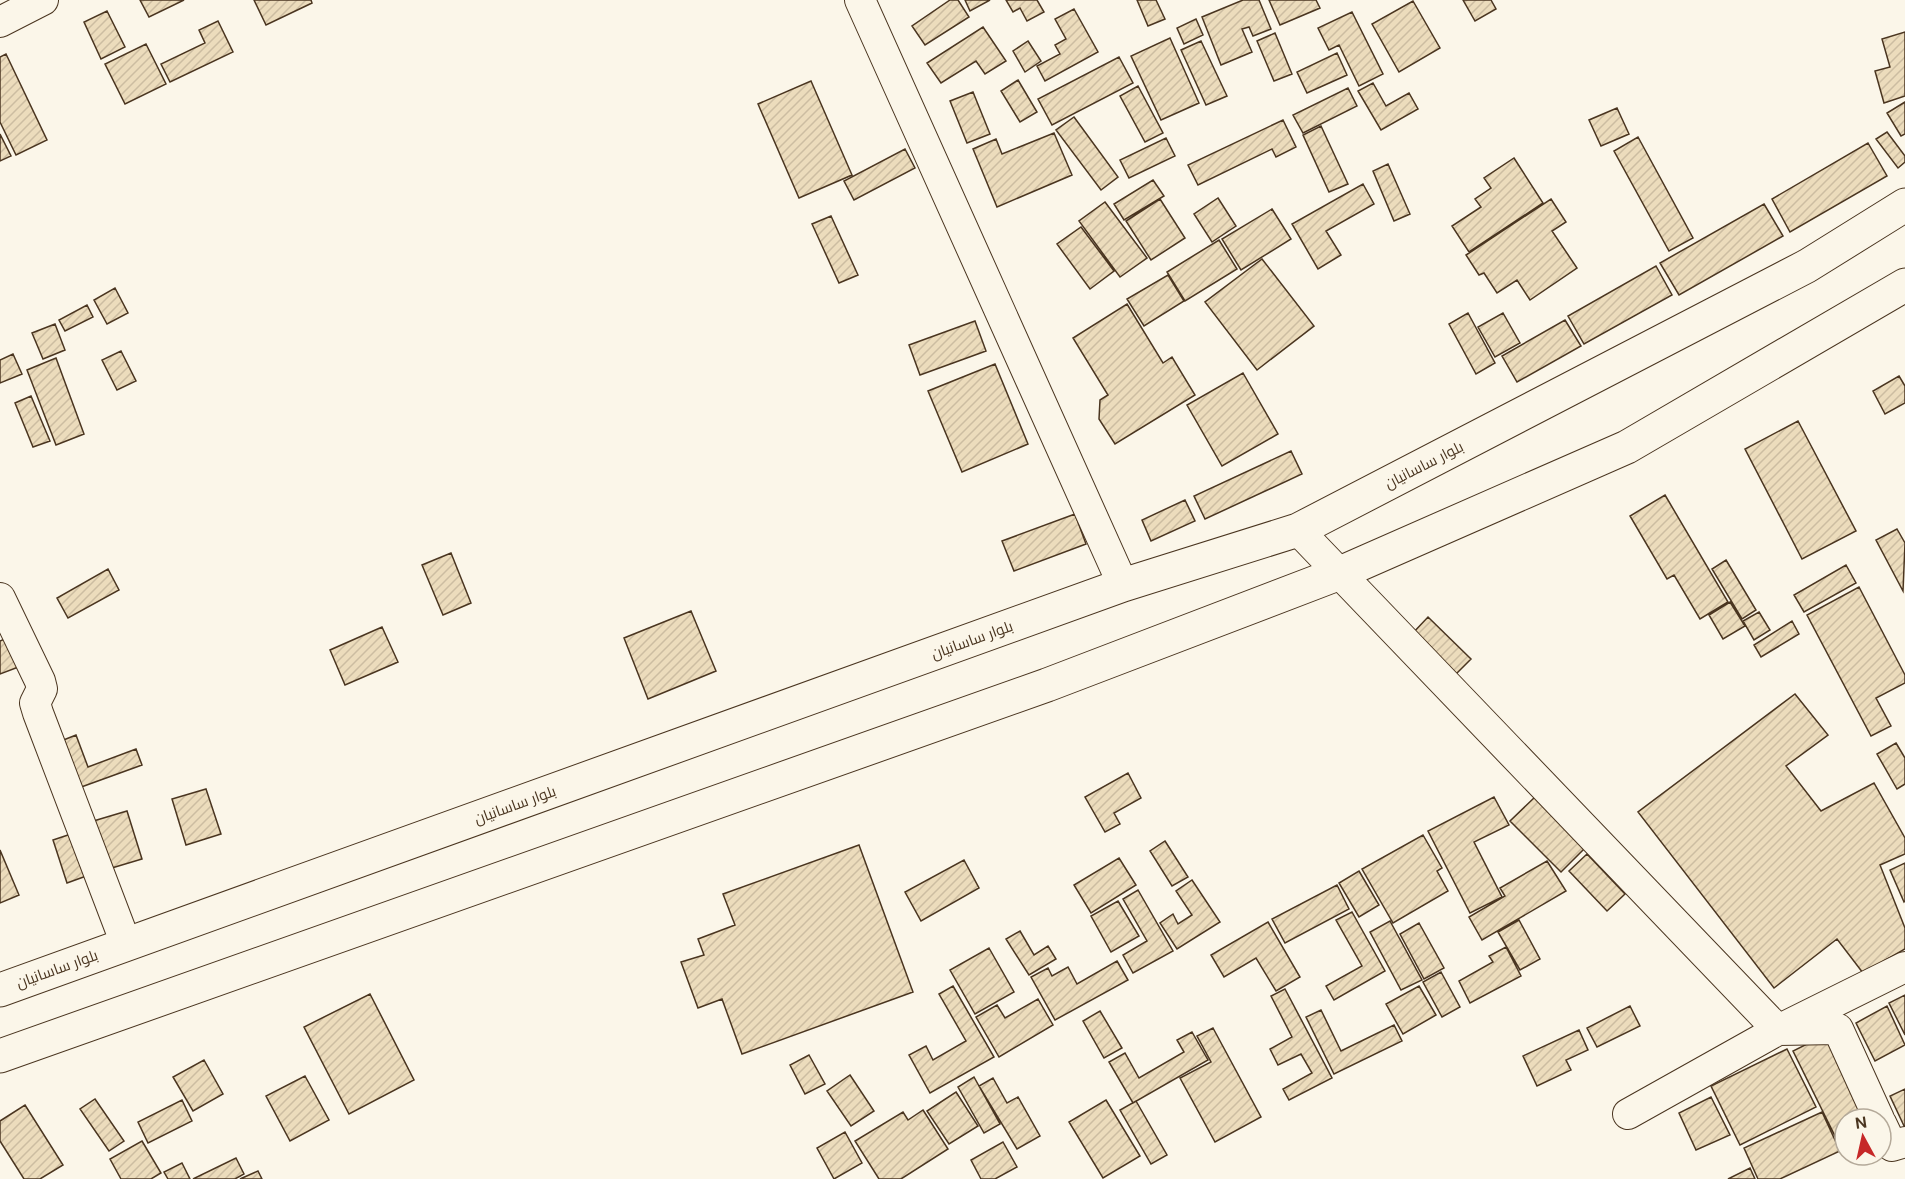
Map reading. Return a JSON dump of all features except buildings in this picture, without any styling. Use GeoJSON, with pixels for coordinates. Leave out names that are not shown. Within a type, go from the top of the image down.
{"type":"FeatureCollection","features":[{"type":"Feature","properties":{"kind":"highway","name":"بلوار ساسانیان"},"geometry":{"type":"LineString","coordinates":[[0,990],[1123,585],[1298,530],[1808,266],[1905,205]]}},
{"type":"Feature","properties":{"kind":"highway"},"geometry":{"type":"LineString","coordinates":[[0,1056],[1047,685],[1340,573],[1627,447],[1905,285]]}},
{"type":"Feature","properties":{"kind":"street"},"geometry":{"type":"LineString","coordinates":[[0,22],[43,0]]}},
{"type":"Feature","properties":{"kind":"street"},"geometry":{"type":"LineString","coordinates":[[860,0],[1123,585]]}},
{"type":"Feature","properties":{"kind":"street"},"geometry":{"type":"LineString","coordinates":[[1298,530],[1778,1029],[1838,1029],[1874,1107]]}},
{"type":"Feature","properties":{"kind":"street"},"geometry":{"type":"LineString","coordinates":[[0,598],[40,681],[42,689],[35,703],[38,713],[126,944]]}},
{"type":"Feature","properties":{"kind":"street"},"geometry":{"type":"LineString","coordinates":[[1628,1114],[1778,1029],[1905,967]]}}]}
